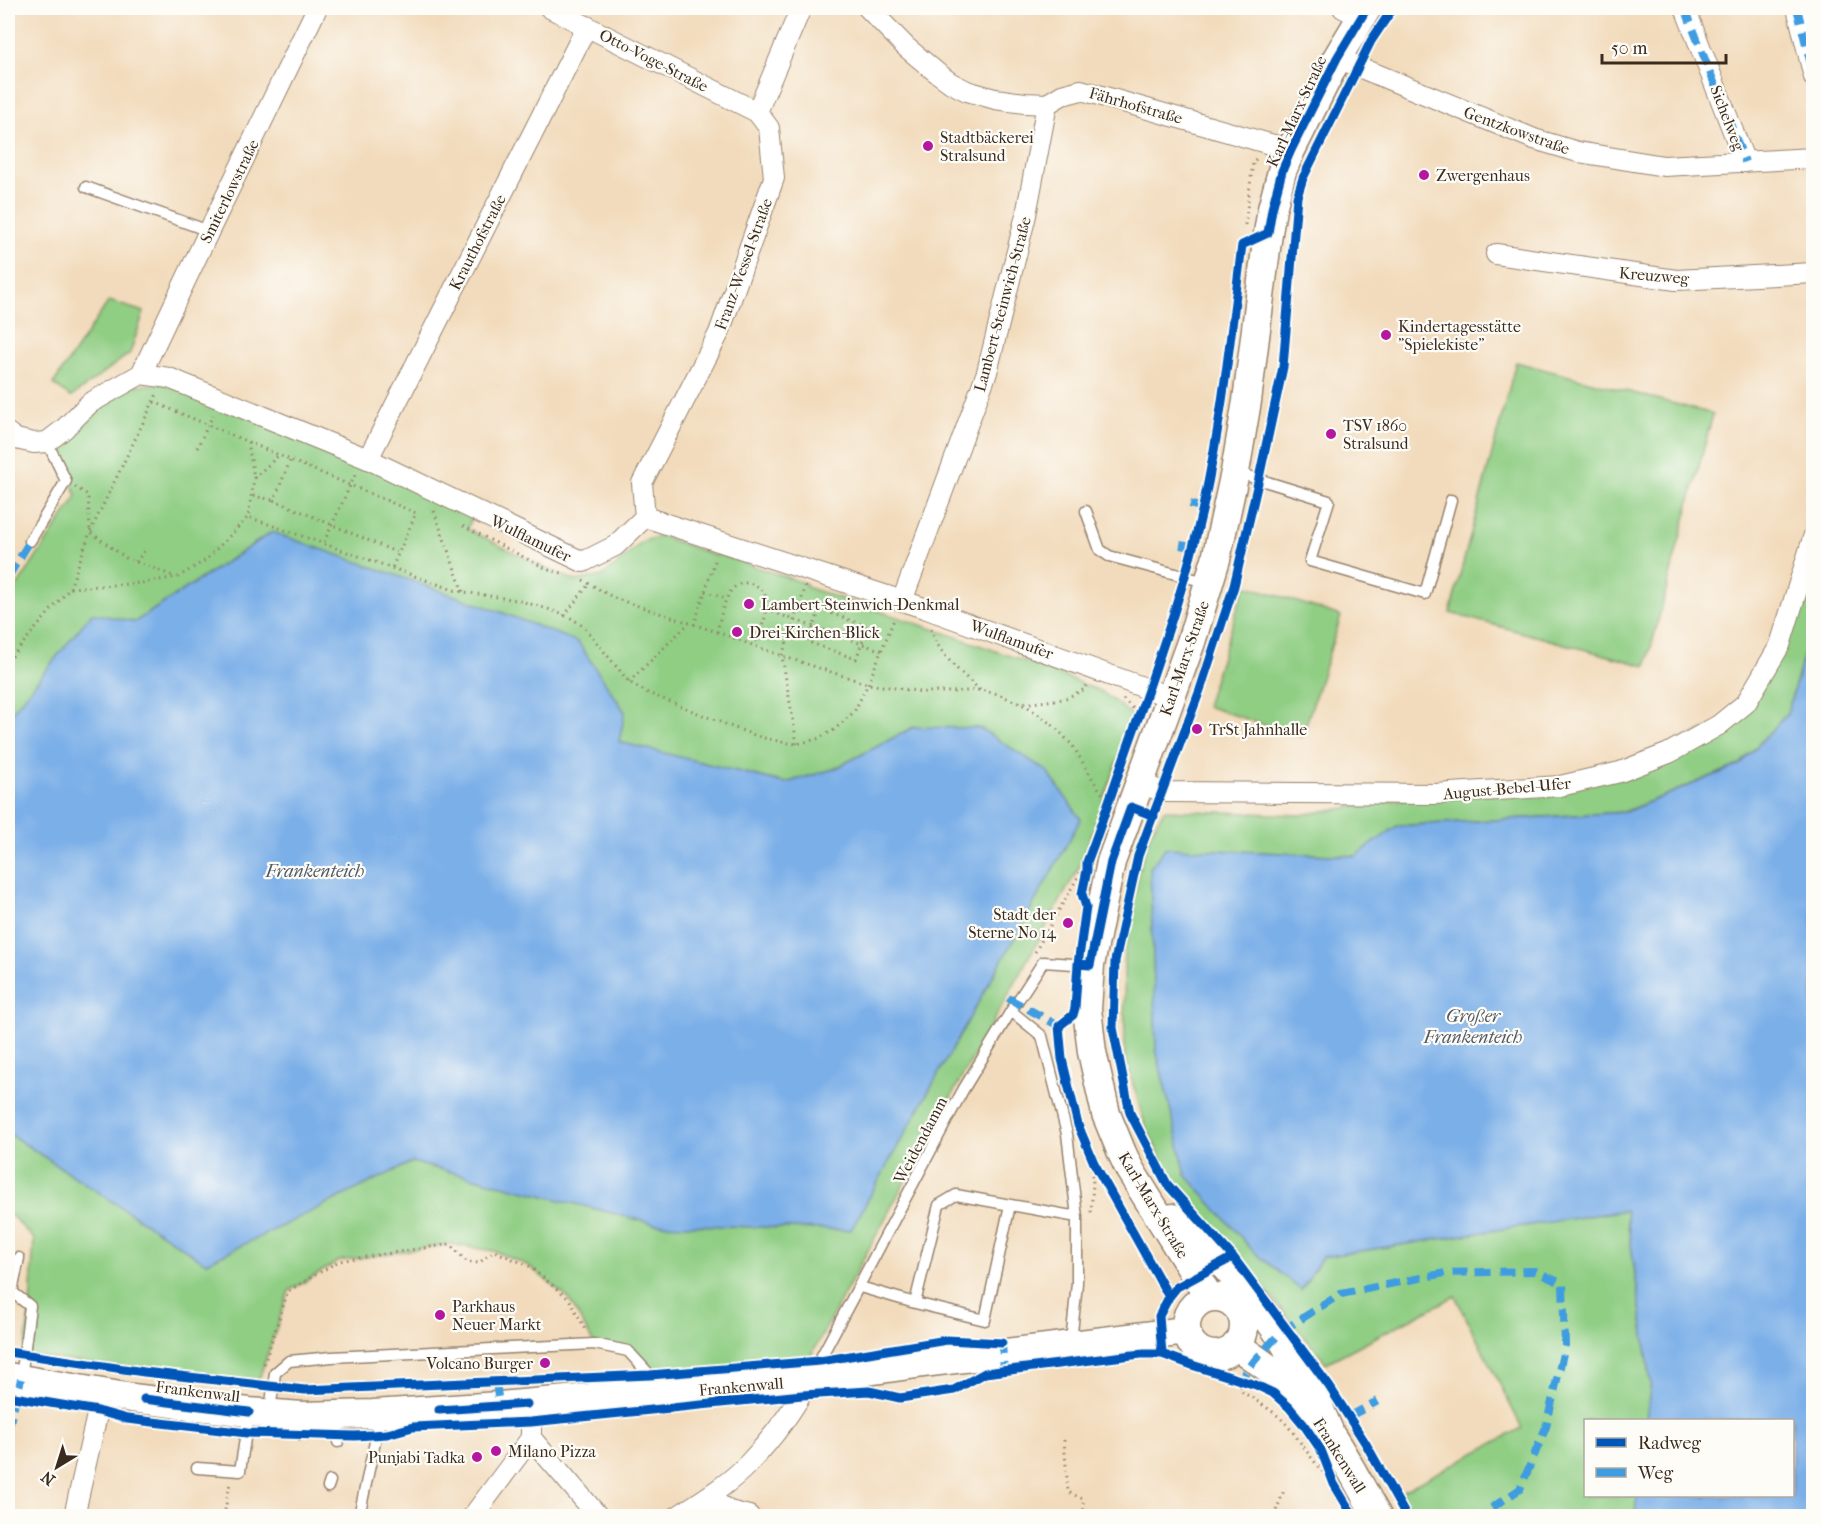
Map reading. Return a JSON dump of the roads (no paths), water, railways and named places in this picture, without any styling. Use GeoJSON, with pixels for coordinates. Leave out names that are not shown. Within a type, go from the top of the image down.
{"type":"FeatureCollection","features":[{"type":"Feature","properties":{"kind":"main road","name":"Karl-Marx-Straße"},"geometry":{"type":"LineString","coordinates":[[1209,1297],[1178,1244],[1153,1208],[1122,1153],[1106,1114],[1092,1052],[1087,1009],[1090,965],[1111,862],[1140,783],[1160,693],[1191,642],[1197,580],[1216,559],[1235,472],[1247,401],[1272,209],[1282,171],[1357,11]]}},
{"type":"Feature","properties":{"kind":"main road"},"geometry":{"type":"LineString","coordinates":[[1153,1208],[1182,1224],[1222,1263],[1256,1302],[1279,1334],[1308,1382],[1327,1444]]}},
{"type":"Feature","properties":{"kind":"main road"},"geometry":{"type":"LineString","coordinates":[[1209,1297],[1230,1300],[1243,1316],[1242,1337],[1236,1346],[1220,1354],[1211,1355],[1202,1352],[1189,1340],[1186,1331],[1188,1313],[1194,1305],[1209,1297]]}},
{"type":"Feature","properties":{"kind":"main road","name":"Frankenwall"},"geometry":{"type":"LineString","coordinates":[[14,1378],[102,1393],[259,1413],[301,1425],[339,1429],[381,1413],[656,1394],[810,1379],[1186,1331]]}},
{"type":"Feature","properties":{"kind":"main road","name":"Frankenwall"},"geometry":{"type":"LineString","coordinates":[[1236,1346],[1284,1381],[1377,1516]]}},
{"type":"Feature","properties":{"kind":"street","name":"Smiterlowstraße"},"geometry":{"type":"LineString","coordinates":[[141,375],[317,8]]}},
{"type":"Feature","properties":{"kind":"street","name":"Otto-Voge-Straße"},"geometry":{"type":"LineString","coordinates":[[550,8],[757,112]]}},
{"type":"Feature","properties":{"kind":"street"},"geometry":{"type":"LineString","coordinates":[[757,112],[801,8]]}},
{"type":"Feature","properties":{"kind":"street","name":"Fährhofstraße"},"geometry":{"type":"LineString","coordinates":[[868,8],[906,47],[951,83],[967,91],[1025,104],[1047,104],[1062,95],[1081,90],[1291,150]]}},
{"type":"Feature","properties":{"kind":"street","name":"Sichelweg"},"geometry":{"type":"LineString","coordinates":[[1685,8],[1745,162]]}},
{"type":"Feature","properties":{"kind":"street"},"geometry":{"type":"LineString","coordinates":[[1797,8],[1814,76]]}},
{"type":"Feature","properties":{"kind":"street","name":"Krauthofstraße"},"geometry":{"type":"LineString","coordinates":[[361,466],[587,26]]}},
{"type":"Feature","properties":{"kind":"street","name":"Gentzkowstraße"},"geometry":{"type":"LineString","coordinates":[[1336,58],[1534,139],[1578,152],[1664,166],[1814,158]]}},
{"type":"Feature","properties":{"kind":"street","name":"Lambert-Steinwich-Straße"},"geometry":{"type":"LineString","coordinates":[[902,601],[987,372],[1026,215],[1047,104]]}},
{"type":"Feature","properties":{"kind":"street","name":"Franz-Wessel-Straße"},"geometry":{"type":"LineString","coordinates":[[645,517],[642,483],[719,333],[774,178],[769,128],[757,112]]}},
{"type":"Feature","properties":{"kind":"street","name":"Kreuzweg"},"geometry":{"type":"LineString","coordinates":[[1496,254],[1676,280],[1814,273]]}},
{"type":"Feature","properties":{"kind":"street"},"geometry":{"type":"LineString","coordinates":[[8,433],[16,439],[34,443],[47,442],[90,403],[141,375]]}},
{"type":"Feature","properties":{"kind":"street","name":"Wulflamufer"},"geometry":{"type":"LineString","coordinates":[[141,375],[169,378],[361,466],[583,562],[615,546],[645,517],[927,609],[1160,693]]}},
{"type":"Feature","properties":{"kind":"street","name":"August-Bebel-Ufer"},"geometry":{"type":"LineString","coordinates":[[1140,783],[1163,792],[1435,794],[1560,786],[1620,772],[1670,753],[1719,725],[1746,703],[1780,645],[1813,533]]}},
{"type":"Feature","properties":{"kind":"street"},"geometry":{"type":"LineString","coordinates":[[678,1516],[708,1497],[748,1463],[802,1395],[810,1379]]}},
{"type":"Feature","properties":{"kind":"street"},"geometry":{"type":"LineString","coordinates":[[74,1516],[102,1393]]}},
{"type":"Feature","properties":{"kind":"street"},"geometry":{"type":"LineString","coordinates":[[473,1516],[531,1437],[531,1422],[527,1404]]}},
{"type":"Feature","properties":{"kind":"street"},"geometry":{"type":"LineString","coordinates":[[531,1437],[598,1516]]}},
{"type":"Feature","properties":{"kind":"street"},"geometry":{"type":"LineString","coordinates":[[708,1497],[729,1511],[749,1516]]}},
{"type":"Feature","properties":{"kind":"lane"},"geometry":{"type":"LineString","coordinates":[[86,187],[209,231]]}},
{"type":"Feature","properties":{"kind":"lane"},"geometry":{"type":"LineString","coordinates":[[30,541],[66,481],[47,442]]}},
{"type":"Feature","properties":{"kind":"lane"},"geometry":{"type":"LineString","coordinates":[[1235,472],[1329,501],[1310,561],[1425,594],[1451,500]]}},
{"type":"Feature","properties":{"kind":"lane"},"geometry":{"type":"LineString","coordinates":[[1086,511],[1100,550],[1109,556],[1197,580]]}},
{"type":"Feature","properties":{"kind":"lane","name":"Weidendamm"},"geometry":{"type":"LineString","coordinates":[[810,1379],[963,1090],[1043,962],[1090,965]]}},
{"type":"Feature","properties":{"kind":"lane"},"geometry":{"type":"LineString","coordinates":[[1011,1011],[1042,1036],[1067,1134],[1077,1217],[1077,1283],[1071,1345]]}},
{"type":"Feature","properties":{"kind":"lane"},"geometry":{"type":"LineString","coordinates":[[915,1303],[939,1205],[956,1195],[1077,1217]]}},
{"type":"Feature","properties":{"kind":"lane"},"geometry":{"type":"LineString","coordinates":[[860,1287],[985,1320],[1010,1205]]}},
{"type":"Feature","properties":{"kind":"lane"},"geometry":{"type":"LineString","coordinates":[[14,1378],[30,1306],[12,1292],[19,1258]]}},
{"type":"Feature","properties":{"kind":"lane"},"geometry":{"type":"LineString","coordinates":[[197,1468],[240,1471],[275,1373],[289,1361],[594,1344],[628,1351],[650,1374],[656,1394]]}},
{"type":"Feature","properties":{"kind":"lane"},"geometry":{"type":"LineString","coordinates":[[359,1516],[381,1413]]}},
{"type":"Feature","properties":{"kind":"water","name":"Frankenteich"},"geometry":{"type":"Polygon","coordinates":[[[272,532],[498,611],[578,642],[625,712],[619,742],[785,783],[834,769],[914,727],[980,728],[1047,771],[1081,819],[851,1230],[655,1224],[412,1162],[206,1263],[8,1133],[8,717],[92,613],[135,622],[272,532]]]}},
{"type":"Feature","properties":{"kind":"water","name":"Großer Frankenteich"},"geometry":{"type":"Polygon","coordinates":[[[1813,623],[1813,1516],[1635,1516],[1637,1497],[1794,1497],[1794,1419],[1646,1419],[1651,1383],[1626,1210],[1322,1257],[1301,1290],[1253,1251],[1186,1175],[1156,1050],[1150,868],[1165,848],[1356,856],[1397,826],[1625,812],[1739,765],[1787,714],[1813,623]]]}},
{"type":"Feature","properties":{"kind":"place","name":"Stadtbäckerei Stralsund"},"geometry":{"type":"Point","coordinates":[928,146]}},
{"type":"Feature","properties":{"kind":"place","name":"Zwergenhaus"},"geometry":{"type":"Point","coordinates":[1424,175]}},
{"type":"Feature","properties":{"kind":"place","name":"Kindertagesstätte \"Spielekiste\""},"geometry":{"type":"Point","coordinates":[1386,335]}},
{"type":"Feature","properties":{"kind":"place","name":"TSV 1860 Stralsund"},"geometry":{"type":"Point","coordinates":[1331,434]}},
{"type":"Feature","properties":{"kind":"place","name":"Lambert-Steinwich-Denkmal"},"geometry":{"type":"Point","coordinates":[749,604]}},
{"type":"Feature","properties":{"kind":"place","name":"Drei-Kirchen-Blick"},"geometry":{"type":"Point","coordinates":[737,632]}},
{"type":"Feature","properties":{"kind":"place","name":"TrSt Jahnhalle"},"geometry":{"type":"Point","coordinates":[1197,729]}},
{"type":"Feature","properties":{"kind":"place","name":"Stadt der Sterne No 14"},"geometry":{"type":"Point","coordinates":[1068,923]}},
{"type":"Feature","properties":{"kind":"place","name":"Parkhaus Neuer Markt"},"geometry":{"type":"Point","coordinates":[440,1315]}},
{"type":"Feature","properties":{"kind":"place","name":"Volcano Burger"},"geometry":{"type":"Point","coordinates":[545,1363]}},
{"type":"Feature","properties":{"kind":"place","name":"Milano Pizza"},"geometry":{"type":"Point","coordinates":[496,1451]}},
{"type":"Feature","properties":{"kind":"place","name":"Punjabi Tadka"},"geometry":{"type":"Point","coordinates":[477,1457]}}]}
